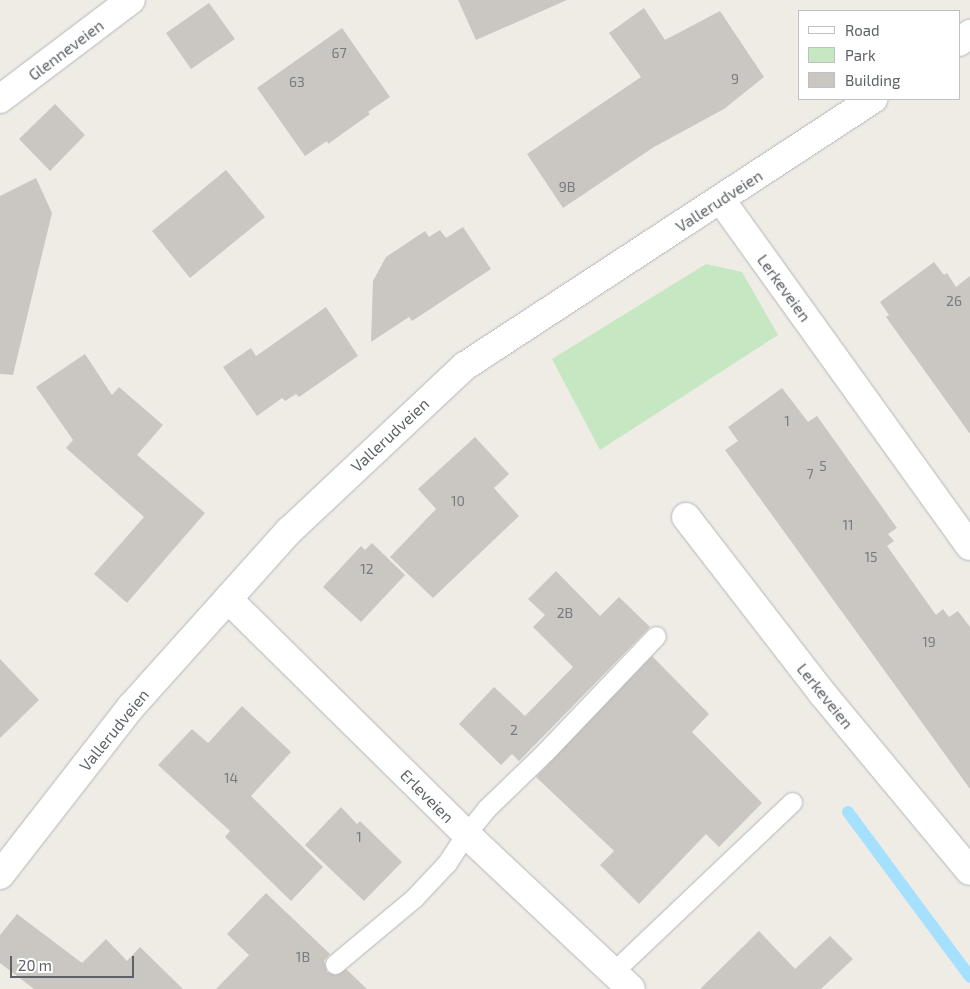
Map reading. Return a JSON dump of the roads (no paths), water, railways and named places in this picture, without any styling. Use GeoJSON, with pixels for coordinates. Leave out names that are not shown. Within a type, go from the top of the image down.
{"type":"FeatureCollection","features":[{"type":"Feature","properties":{"kind":"street","name":"Glenneveien"},"geometry":{"type":"LineString","coordinates":[[0,99],[131,0]]}},
{"type":"Feature","properties":{"kind":"street","name":"Vallerudveien"},"geometry":{"type":"LineString","coordinates":[[0,875],[131,707],[289,531],[465,366],[871,100]]}},
{"type":"Feature","properties":{"kind":"street","name":"Lerkeveien"},"geometry":{"type":"LineString","coordinates":[[721,200],[970,546]]}},
{"type":"Feature","properties":{"kind":"street","name":"Lerkeveien"},"geometry":{"type":"LineString","coordinates":[[686,517],[822,693],[970,870]]}},
{"type":"Feature","properties":{"kind":"street","name":"Erleveien"},"geometry":{"type":"LineString","coordinates":[[228,599],[466,834],[622,981]]}},
{"type":"Feature","properties":{"kind":"lane"},"geometry":{"type":"LineString","coordinates":[[335,964],[414,898],[447,863],[466,834],[486,809],[546,751],[656,636]]}},
{"type":"Feature","properties":{"kind":"lane"},"geometry":{"type":"LineString","coordinates":[[622,981],[792,802]]}},
{"type":"Feature","properties":{"kind":"waterway"},"geometry":{"type":"LineString","coordinates":[[848,812],[970,977]]}}]}
